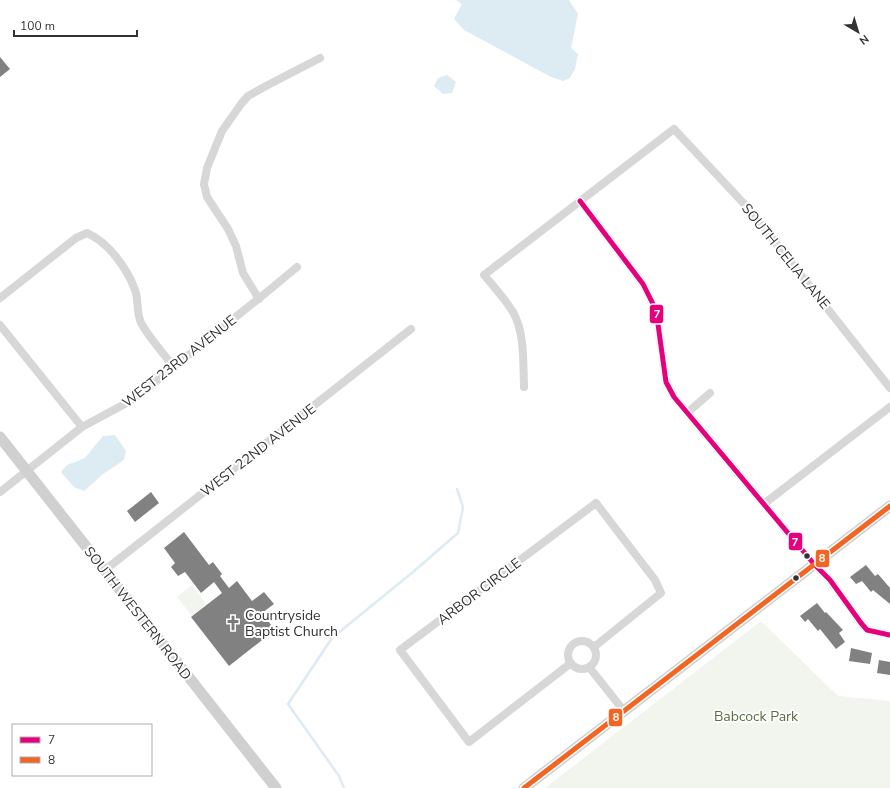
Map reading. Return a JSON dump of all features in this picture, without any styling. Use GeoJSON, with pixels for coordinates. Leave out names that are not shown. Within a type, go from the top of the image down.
{"type":"FeatureCollection","features":[{"type":"Feature","properties":{"kind":"street"},"geometry":{"type":"LineString","coordinates":[[259,299],[243,273],[236,246],[207,197],[204,184],[207,168],[222,131],[240,104],[266,86],[320,58]]}},
{"type":"Feature","properties":{"kind":"street","name":"SOUTH CELIA LANE"},"geometry":{"type":"LineString","coordinates":[[580,201],[674,129],[749,209],[890,388]]}},
{"type":"Feature","properties":{"kind":"street"},"geometry":{"type":"LineString","coordinates":[[524,388],[519,325],[512,311],[484,275],[580,201],[644,284],[656,310],[666,382],[674,397],[765,503],[814,564],[830,580],[860,623],[868,630],[890,635]]}},
{"type":"Feature","properties":{"kind":"street"},"geometry":{"type":"LineString","coordinates":[[0,298],[76,238],[87,233],[96,237],[109,248],[128,274],[135,291],[140,321],[174,367]]}},
{"type":"Feature","properties":{"kind":"street","name":"WEST 23RD AVENUE"},"geometry":{"type":"LineString","coordinates":[[0,492],[82,427],[134,399],[297,267]]}},
{"type":"Feature","properties":{"kind":"street"},"geometry":{"type":"LineString","coordinates":[[0,324],[82,427]]}},
{"type":"Feature","properties":{"kind":"street","name":"WEST 22ND AVENUE"},"geometry":{"type":"LineString","coordinates":[[105,570],[411,329]]}},
{"type":"Feature","properties":{"kind":"street"},"geometry":{"type":"LineString","coordinates":[[687,413],[710,393]]}},
{"type":"Feature","properties":{"kind":"street"},"geometry":{"type":"LineString","coordinates":[[765,503],[890,407]]}},
{"type":"Feature","properties":{"kind":"street","name":"SOUTH WESTERN ROAD"},"geometry":{"type":"LineString","coordinates":[[0,437],[276,788]]}},
{"type":"Feature","properties":{"kind":"street","name":"ARBOR CIRCLE"},"geometry":{"type":"LineString","coordinates":[[571,663],[469,742],[400,650],[596,503],[655,580],[661,593],[594,647]]}},
{"type":"Feature","properties":{"kind":"street"},"geometry":{"type":"LineString","coordinates":[[524,788],[890,506]]}},
{"type":"Feature","properties":{"kind":"street"},"geometry":{"type":"LineString","coordinates":[[583,641],[594,647],[596,656],[595,660],[589,667],[577,668],[571,663],[569,650],[574,643],[583,641]]}},
{"type":"Feature","properties":{"kind":"street"},"geometry":{"type":"LineString","coordinates":[[589,667],[624,711]]}},
{"type":"Feature","properties":{"kind":"green space"},"geometry":{"type":"Polygon","coordinates":[[[192,585],[206,604],[192,616],[177,597],[192,585]]]}},
{"type":"Feature","properties":{"kind":"green space","name":"Babcock Park"},"geometry":{"type":"Polygon","coordinates":[[[761,621],[838,696],[890,701],[890,788],[545,788],[761,621]]]}},
{"type":"Feature","properties":{"kind":"shaded area"},"geometry":{"type":"Polygon","coordinates":[[[456,0],[569,0],[578,14],[571,48],[578,54],[575,69],[570,78],[563,81],[551,77],[464,30],[454,19],[462,4],[456,0]]]}},
{"type":"Feature","properties":{"kind":"shaded area"},"geometry":{"type":"Polygon","coordinates":[[[447,75],[456,82],[452,93],[443,94],[434,86],[438,78],[447,75]]]}},
{"type":"Feature","properties":{"kind":"shaded area"},"geometry":{"type":"Polygon","coordinates":[[[115,435],[126,451],[124,460],[103,474],[84,491],[74,487],[61,472],[67,465],[85,458],[103,436],[115,435]]]}},
{"type":"Feature","properties":{"kind":"building"},"geometry":{"type":"Polygon","coordinates":[[[0,57],[10,69],[0,77],[0,57]]]}},
{"type":"Feature","properties":{"kind":"building"},"geometry":{"type":"Polygon","coordinates":[[[151,492],[159,503],[135,522],[127,511],[151,492]]]}},
{"type":"Feature","properties":{"kind":"building","name":"Countryside Baptist Church"},"geometry":{"type":"Polygon","coordinates":[[[184,532],[209,565],[213,562],[222,574],[220,576],[229,588],[237,581],[252,601],[264,592],[274,604],[262,613],[275,630],[229,666],[191,617],[222,593],[214,582],[201,593],[185,572],[178,576],[171,567],[175,563],[164,548],[184,532]]]}},
{"type":"Feature","properties":{"kind":"building"},"geometry":{"type":"Polygon","coordinates":[[[866,565],[875,576],[878,574],[890,588],[890,604],[873,590],[871,592],[862,581],[856,584],[850,577],[866,565]]]}},
{"type":"Feature","properties":{"kind":"building"},"geometry":{"type":"Polygon","coordinates":[[[817,603],[843,630],[839,633],[845,642],[836,649],[820,629],[818,631],[808,619],[805,622],[800,616],[817,603]]]}},
{"type":"Feature","properties":{"kind":"building"},"geometry":{"type":"Polygon","coordinates":[[[851,648],[872,653],[870,664],[849,661],[851,648]]]}},
{"type":"Feature","properties":{"kind":"building"},"geometry":{"type":"Polygon","coordinates":[[[879,660],[890,662],[890,675],[877,673],[879,660]]]}},
{"type":"Feature","properties":{"kind":"waterway"},"geometry":{"type":"LineString","coordinates":[[344,788],[339,776],[288,704],[332,638],[458,533],[463,507],[457,489]]}},
{"type":"Feature","properties":{"kind":"transit line","name":"7"},"geometry":{"type":"LineString","coordinates":[[580,201],[643,284],[656,310],[666,382],[674,397],[814,564],[830,580],[867,630],[890,635]]}},
{"type":"Feature","properties":{"kind":"transit line","name":"8"},"geometry":{"type":"LineString","coordinates":[[524,788],[890,506]]}},
{"type":"Feature","properties":{"kind":"place","name":"Countryside Baptist Church"},"geometry":{"type":"Point","coordinates":[233,623]}}]}
